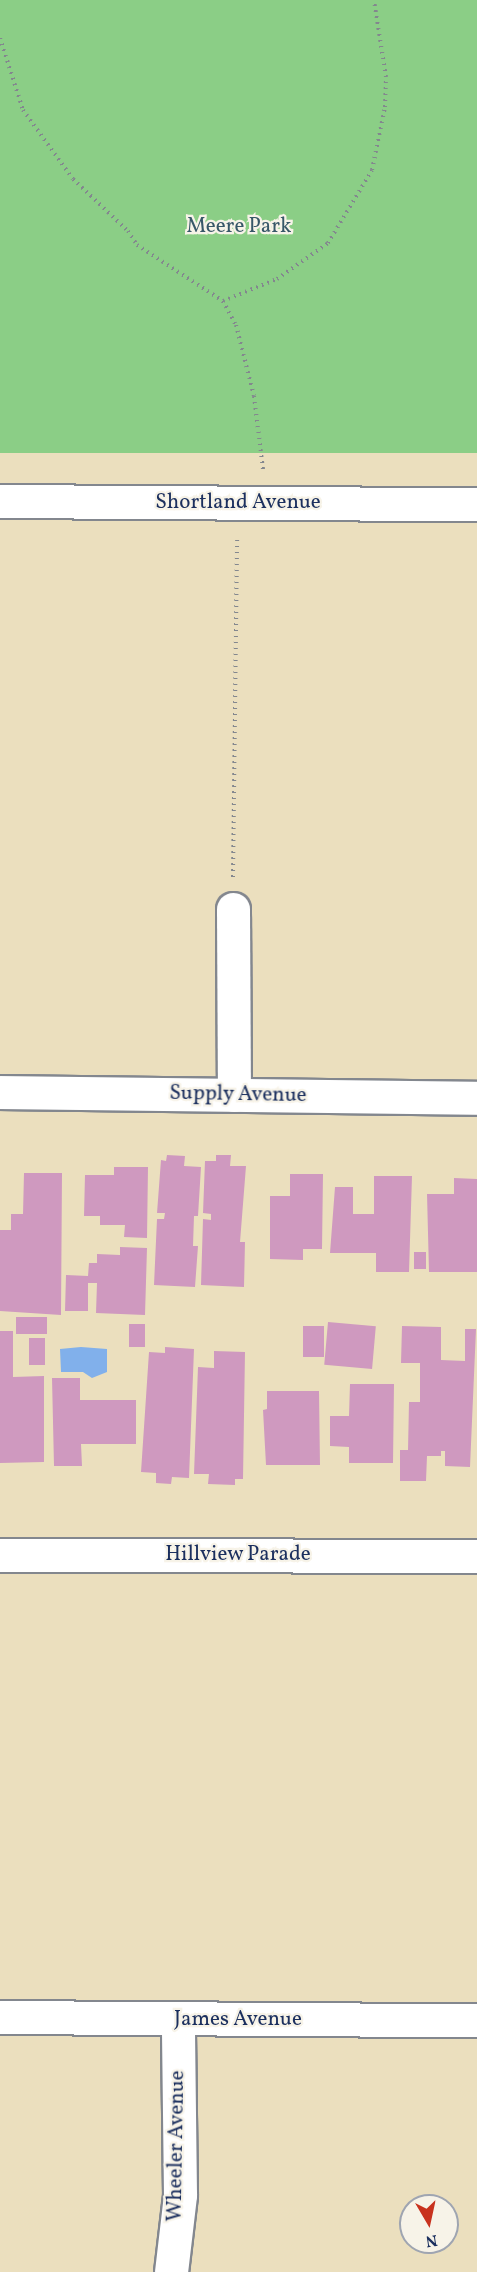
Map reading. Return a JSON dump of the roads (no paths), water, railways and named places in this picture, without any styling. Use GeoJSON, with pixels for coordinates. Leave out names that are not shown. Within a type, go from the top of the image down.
{"type":"FeatureCollection","features":[{"type":"Feature","properties":{"kind":"street","name":"Shortland Avenue"},"geometry":{"type":"LineString","coordinates":[[0,501],[477,504]]}},
{"type":"Feature","properties":{"kind":"street"},"geometry":{"type":"LineString","coordinates":[[233,909],[234,1095]]}},
{"type":"Feature","properties":{"kind":"street","name":"Supply Avenue"},"geometry":{"type":"LineString","coordinates":[[0,1092],[477,1098]]}},
{"type":"Feature","properties":{"kind":"street","name":"Hillview Parade"},"geometry":{"type":"LineString","coordinates":[[0,1555],[477,1556]]}},
{"type":"Feature","properties":{"kind":"street","name":"James Avenue"},"geometry":{"type":"LineString","coordinates":[[0,2017],[178,2021],[477,2020]]}},
{"type":"Feature","properties":{"kind":"street","name":"Wheeler Avenue"},"geometry":{"type":"LineString","coordinates":[[171,2272],[180,2195],[178,2021]]}},
{"type":"Feature","properties":{"kind":"water"},"geometry":{"type":"Polygon","coordinates":[[[81,1347],[107,1349],[107,1372],[92,1378],[83,1372],[61,1372],[60,1349],[81,1347]]]}},
{"type":"Feature","properties":{"kind":"park label","name":"Meere Park"},"geometry":{"type":"Point","coordinates":[239,227]}}]}
